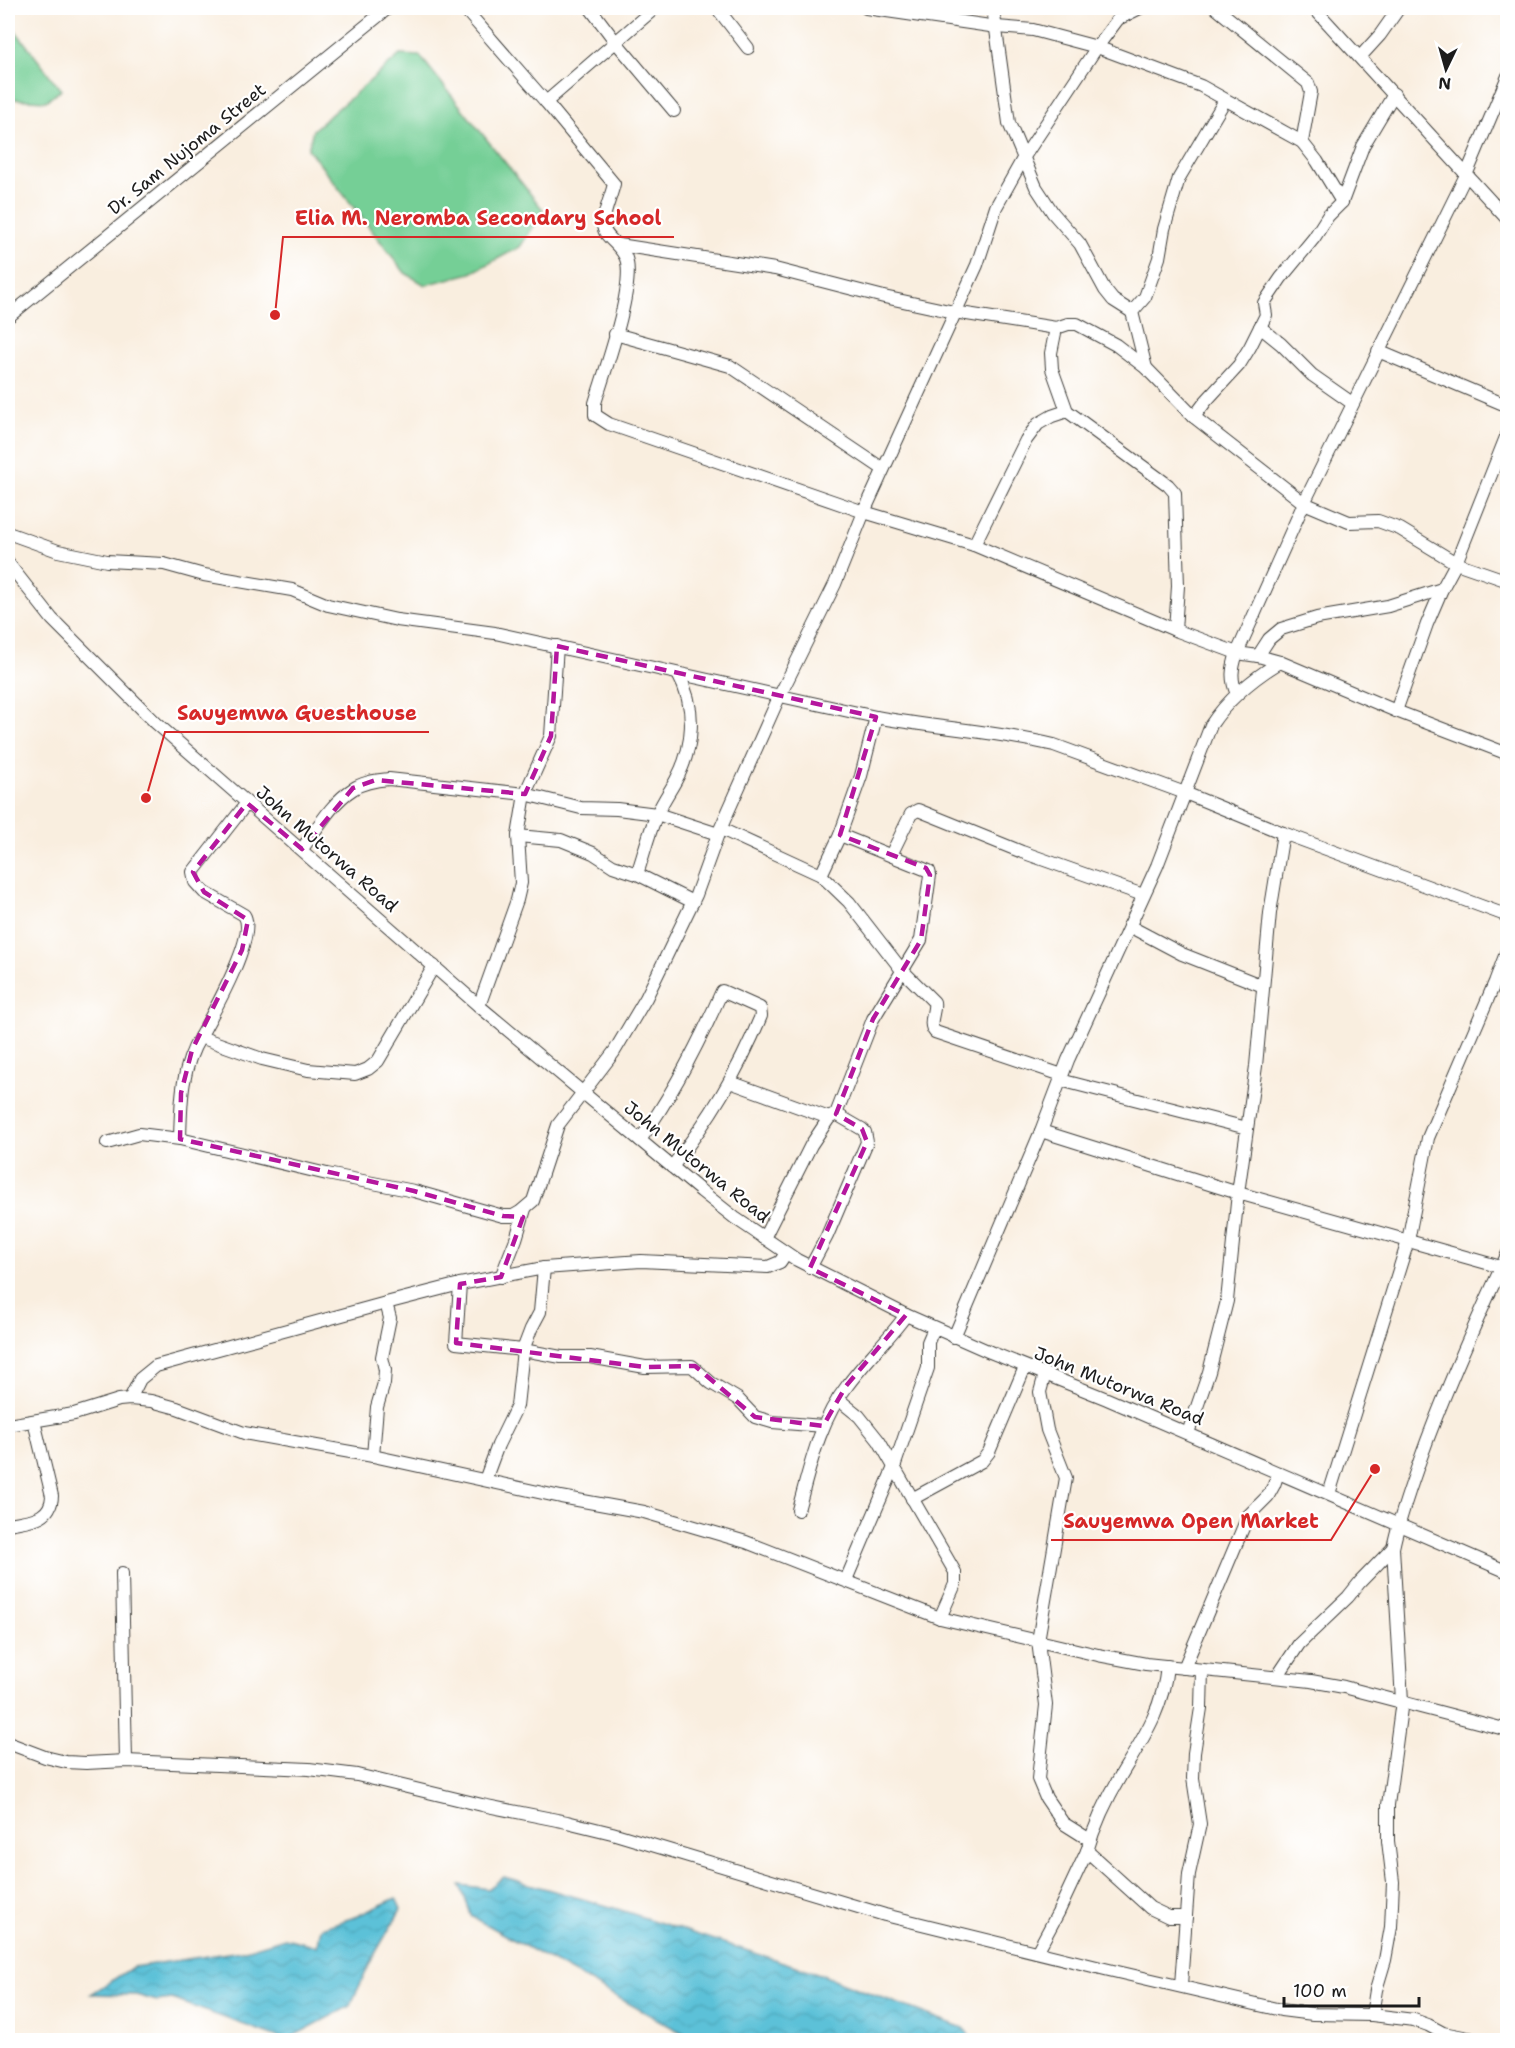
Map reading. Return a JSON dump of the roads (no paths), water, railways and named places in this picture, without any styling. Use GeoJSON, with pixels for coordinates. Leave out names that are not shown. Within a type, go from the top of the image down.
{"type":"FeatureCollection","features":[{"type":"Feature","properties":{"kind":"street","name":"Dr. Sam Nujoma Street"},"geometry":{"type":"LineString","coordinates":[[8,317],[388,8]]}},
{"type":"Feature","properties":{"kind":"street"},"geometry":{"type":"LineString","coordinates":[[464,8],[614,184],[603,225],[606,235],[619,245],[627,261],[627,282],[595,403],[595,415],[609,424],[647,439],[864,512],[974,545],[1175,630],[1237,653],[1280,662],[1396,711],[1508,754]]}},
{"type":"Feature","properties":{"kind":"street"},"geometry":{"type":"LineString","coordinates":[[590,8],[674,111]]}},
{"type":"Feature","properties":{"kind":"street"},"geometry":{"type":"LineString","coordinates":[[546,102],[655,8]]}},
{"type":"Feature","properties":{"kind":"street"},"geometry":{"type":"LineString","coordinates":[[717,8],[748,48]]}},
{"type":"Feature","properties":{"kind":"street"},"geometry":{"type":"LineString","coordinates":[[866,8],[996,27],[1033,30],[1097,48],[1201,86],[1302,142],[1317,161],[1342,202]]}},
{"type":"Feature","properties":{"kind":"street"},"geometry":{"type":"LineString","coordinates":[[993,8],[1010,123],[1036,188],[1053,213],[1080,244],[1113,300],[1132,312],[1146,368]]}},
{"type":"Feature","properties":{"kind":"street"},"geometry":{"type":"LineString","coordinates":[[107,1143],[139,1134],[180,1139],[327,1174],[414,1191],[503,1216],[513,1216],[533,1201],[558,1125],[614,1052],[646,998],[693,902],[720,832],[780,695],[835,584],[883,469],[977,266],[996,207],[1024,157],[1097,48],[1118,20],[1140,8]]}},
{"type":"Feature","properties":{"kind":"street"},"geometry":{"type":"LineString","coordinates":[[1216,8],[1308,82],[1311,92],[1302,142]]}},
{"type":"Feature","properties":{"kind":"street"},"geometry":{"type":"LineString","coordinates":[[1314,8],[1508,220]]}},
{"type":"Feature","properties":{"kind":"street"},"geometry":{"type":"LineString","coordinates":[[1360,57],[1380,35],[1399,8]]}},
{"type":"Feature","properties":{"kind":"street"},"geometry":{"type":"LineString","coordinates":[[1237,694],[1231,674],[1237,653],[1304,502],[1467,173],[1508,76]]}},
{"type":"Feature","properties":{"kind":"street"},"geometry":{"type":"LineString","coordinates":[[1194,417],[1239,364],[1266,315],[1264,303],[1281,278],[1314,238],[1328,216],[1342,202],[1363,146],[1394,93]]}},
{"type":"Feature","properties":{"kind":"street"},"geometry":{"type":"LineString","coordinates":[[1132,312],[1145,297],[1159,258],[1164,229],[1179,178],[1225,100]]}},
{"type":"Feature","properties":{"kind":"street"},"geometry":{"type":"LineString","coordinates":[[619,245],[775,269],[954,312],[1056,328],[1077,324],[1116,345],[1146,368],[1194,417],[1304,502],[1349,522],[1378,521],[1400,529],[1456,563],[1508,581]]}},
{"type":"Feature","properties":{"kind":"street"},"geometry":{"type":"LineString","coordinates":[[1260,327],[1312,375],[1352,403]]}},
{"type":"Feature","properties":{"kind":"street"},"geometry":{"type":"LineString","coordinates":[[1056,328],[1051,353],[1052,369],[1067,411],[1168,484],[1175,493],[1178,586],[1175,630]]}},
{"type":"Feature","properties":{"kind":"street"},"geometry":{"type":"LineString","coordinates":[[615,334],[730,366],[883,469]]}},
{"type":"Feature","properties":{"kind":"street"},"geometry":{"type":"LineString","coordinates":[[1378,351],[1508,406]]}},
{"type":"Feature","properties":{"kind":"street"},"geometry":{"type":"LineString","coordinates":[[974,545],[1026,440],[1038,424],[1067,411]]}},
{"type":"Feature","properties":{"kind":"street"},"geometry":{"type":"LineString","coordinates":[[1396,711],[1427,624],[1456,563],[1508,432]]}},
{"type":"Feature","properties":{"kind":"street"},"geometry":{"type":"LineString","coordinates":[[8,533],[58,551],[107,561],[164,564],[204,575],[292,590],[328,605],[397,620],[495,633],[876,717],[1033,740],[1076,752],[1283,833],[1508,916]]}},
{"type":"Feature","properties":{"kind":"street","name":"John Mutorwa Road"},"geometry":{"type":"LineString","coordinates":[[8,563],[52,619],[156,723],[478,1006],[735,1218],[786,1254],[810,1268],[954,1337],[1188,1433],[1508,1572]]}},
{"type":"Feature","properties":{"kind":"street"},"geometry":{"type":"LineString","coordinates":[[1258,656],[1269,639],[1281,629],[1317,618],[1388,606],[1442,590]]}},
{"type":"Feature","properties":{"kind":"street"},"geometry":{"type":"LineString","coordinates":[[478,1006],[518,900],[521,883],[518,836],[525,794],[552,736],[557,646]]}},
{"type":"Feature","properties":{"kind":"street"},"geometry":{"type":"LineString","coordinates":[[954,1337],[1041,1131],[1061,1077],[1143,895],[1211,725],[1224,706],[1254,678],[1280,662]]}},
{"type":"Feature","properties":{"kind":"street"},"geometry":{"type":"LineString","coordinates":[[637,874],[657,814],[677,778],[692,733],[686,693],[678,674]]}},
{"type":"Feature","properties":{"kind":"street"},"geometry":{"type":"LineString","coordinates":[[821,875],[840,835],[861,776],[876,717]]}},
{"type":"Feature","properties":{"kind":"street"},"geometry":{"type":"LineString","coordinates":[[302,849],[331,809],[353,788],[376,780],[399,780],[525,794],[581,808],[617,809],[657,814],[720,832],[821,875],[849,902],[902,969],[934,1002],[931,1028],[935,1032],[1061,1077],[1247,1128]]}},
{"type":"Feature","properties":{"kind":"street"},"geometry":{"type":"LineString","coordinates":[[180,1139],[181,1094],[192,1050],[240,956],[248,926],[248,920],[244,915],[204,892],[195,882],[193,872],[247,803]]}},
{"type":"Feature","properties":{"kind":"street"},"geometry":{"type":"LineString","coordinates":[[891,855],[911,814],[918,810],[1022,852],[1143,895]]}},
{"type":"Feature","properties":{"kind":"street"},"geometry":{"type":"LineString","coordinates":[[1188,1433],[1209,1372],[1227,1301],[1238,1193],[1256,1066],[1270,913],[1283,833]]}},
{"type":"Feature","properties":{"kind":"street"},"geometry":{"type":"LineString","coordinates":[[764,1238],[811,1145],[832,1116],[873,1018],[921,940],[930,875],[926,868],[840,835]]}},
{"type":"Feature","properties":{"kind":"street"},"geometry":{"type":"LineString","coordinates":[[518,836],[561,840],[593,853],[613,866],[637,874],[693,902]]}},
{"type":"Feature","properties":{"kind":"street"},"geometry":{"type":"LineString","coordinates":[[1129,926],[1182,954],[1263,986]]}},
{"type":"Feature","properties":{"kind":"street"},"geometry":{"type":"LineString","coordinates":[[1329,1494],[1408,1241],[1428,1138],[1508,948]]}},
{"type":"Feature","properties":{"kind":"street"},"geometry":{"type":"LineString","coordinates":[[200,1037],[262,1059],[299,1068],[355,1074],[368,1069],[378,1060],[434,966]]}},
{"type":"Feature","properties":{"kind":"street"},"geometry":{"type":"LineString","coordinates":[[640,1140],[654,1121],[701,1040],[722,992],[756,1005],[762,1012],[730,1082],[705,1124],[672,1167]]}},
{"type":"Feature","properties":{"kind":"street"},"geometry":{"type":"LineString","coordinates":[[730,1082],[832,1116],[862,1129],[867,1142],[865,1149],[827,1236],[810,1268]]}},
{"type":"Feature","properties":{"kind":"street"},"geometry":{"type":"LineString","coordinates":[[1041,1131],[1238,1193],[1504,1267]]}},
{"type":"Feature","properties":{"kind":"street"},"geometry":{"type":"LineString","coordinates":[[501,1277],[525,1209]]}},
{"type":"Feature","properties":{"kind":"street"},"geometry":{"type":"LineString","coordinates":[[1372,2015],[1391,1927],[1393,1881],[1388,1841],[1388,1805],[1402,1701],[1393,1548],[1398,1524],[1430,1434],[1469,1336],[1504,1267],[1508,1253]]}},
{"type":"Feature","properties":{"kind":"street"},"geometry":{"type":"LineString","coordinates":[[130,1399],[140,1379],[156,1366],[460,1284],[544,1268],[641,1261],[756,1268],[776,1265],[785,1258],[786,1254]]}},
{"type":"Feature","properties":{"kind":"street"},"geometry":{"type":"LineString","coordinates":[[485,1479],[517,1406],[523,1350],[540,1312],[544,1268]]}},
{"type":"Feature","properties":{"kind":"street"},"geometry":{"type":"LineString","coordinates":[[460,1284],[456,1343],[523,1350],[561,1357],[590,1357],[645,1367],[692,1366],[711,1383],[738,1399],[755,1417],[766,1421],[823,1426]]}},
{"type":"Feature","properties":{"kind":"street"},"geometry":{"type":"LineString","coordinates":[[373,1456],[377,1407],[384,1383],[383,1351],[390,1318],[386,1303]]}},
{"type":"Feature","properties":{"kind":"street"},"geometry":{"type":"LineString","coordinates":[[798,1510],[823,1426],[846,1386],[891,1336],[906,1315]]}},
{"type":"Feature","properties":{"kind":"street"},"geometry":{"type":"LineString","coordinates":[[846,1580],[894,1467],[928,1368],[928,1342],[934,1328]]}},
{"type":"Feature","properties":{"kind":"street"},"geometry":{"type":"LineString","coordinates":[[912,1499],[982,1461],[989,1452],[1025,1366]]}},
{"type":"Feature","properties":{"kind":"street"},"geometry":{"type":"LineString","coordinates":[[1045,1374],[1040,1392],[1047,1430],[1066,1478],[1038,1641],[1046,1705],[1038,1773],[1039,1785],[1063,1823],[1150,1908],[1169,1917],[1186,1917]]}},
{"type":"Feature","properties":{"kind":"street"},"geometry":{"type":"LineString","coordinates":[[8,1425],[74,1414],[112,1402],[130,1399],[151,1401],[177,1408],[244,1433],[373,1456],[561,1497],[644,1512],[746,1542],[940,1618],[1098,1655],[1167,1666],[1311,1681],[1402,1701],[1508,1730]]}},
{"type":"Feature","properties":{"kind":"street"},"geometry":{"type":"LineString","coordinates":[[838,1400],[868,1426],[956,1572],[956,1584],[940,1618]]}},
{"type":"Feature","properties":{"kind":"street"},"geometry":{"type":"LineString","coordinates":[[8,1524],[46,1514],[52,1502],[34,1421]]}},
{"type":"Feature","properties":{"kind":"street"},"geometry":{"type":"LineString","coordinates":[[1184,1668],[1248,1516],[1268,1496],[1278,1473]]}},
{"type":"Feature","properties":{"kind":"street"},"geometry":{"type":"LineString","coordinates":[[1278,1677],[1299,1644],[1348,1597],[1393,1548]]}},
{"type":"Feature","properties":{"kind":"street"},"geometry":{"type":"LineString","coordinates":[[122,1573],[126,1761]]}},
{"type":"Feature","properties":{"kind":"street"},"geometry":{"type":"LineString","coordinates":[[1037,1952],[1058,1913],[1119,1777],[1145,1738],[1159,1706],[1166,1682],[1167,1666]]}},
{"type":"Feature","properties":{"kind":"street"},"geometry":{"type":"LineString","coordinates":[[1181,1985],[1192,1854],[1200,1824],[1193,1778],[1194,1753],[1202,1708],[1202,1670]]}},
{"type":"Feature","properties":{"kind":"street"},"geometry":{"type":"LineString","coordinates":[[8,1743],[66,1762],[126,1761],[309,1769],[357,1775],[612,1833],[885,1915],[1281,2010],[1313,2014],[1372,2015],[1414,2020],[1443,2034],[1479,2040]]}},
{"type":"Feature","properties":{"kind":"water"},"geometry":{"type":"Polygon","coordinates":[[[504,1877],[611,1907],[814,1972],[963,2028],[974,2040],[695,2040],[472,1917],[460,1885],[488,1889],[504,1877]]]}},
{"type":"Feature","properties":{"kind":"water"},"geometry":{"type":"Polygon","coordinates":[[[396,1898],[401,1909],[373,1957],[350,2006],[286,2040],[172,1999],[157,2001],[136,1995],[91,1994],[133,1967],[242,1951],[285,1938],[317,1946],[321,1928],[355,1917],[396,1898]]]}},
{"type":"Feature","properties":{"kind":"place","name":"Elia M. Neromba Secondary School"},"geometry":{"type":"Point","coordinates":[275,315]}},
{"type":"Feature","properties":{"kind":"place","name":"Sauyemwa Guesthouse"},"geometry":{"type":"Point","coordinates":[146,798]}},
{"type":"Feature","properties":{"kind":"place","name":"Sauyemwa Open Market"},"geometry":{"type":"Point","coordinates":[1375,1469]}}]}
